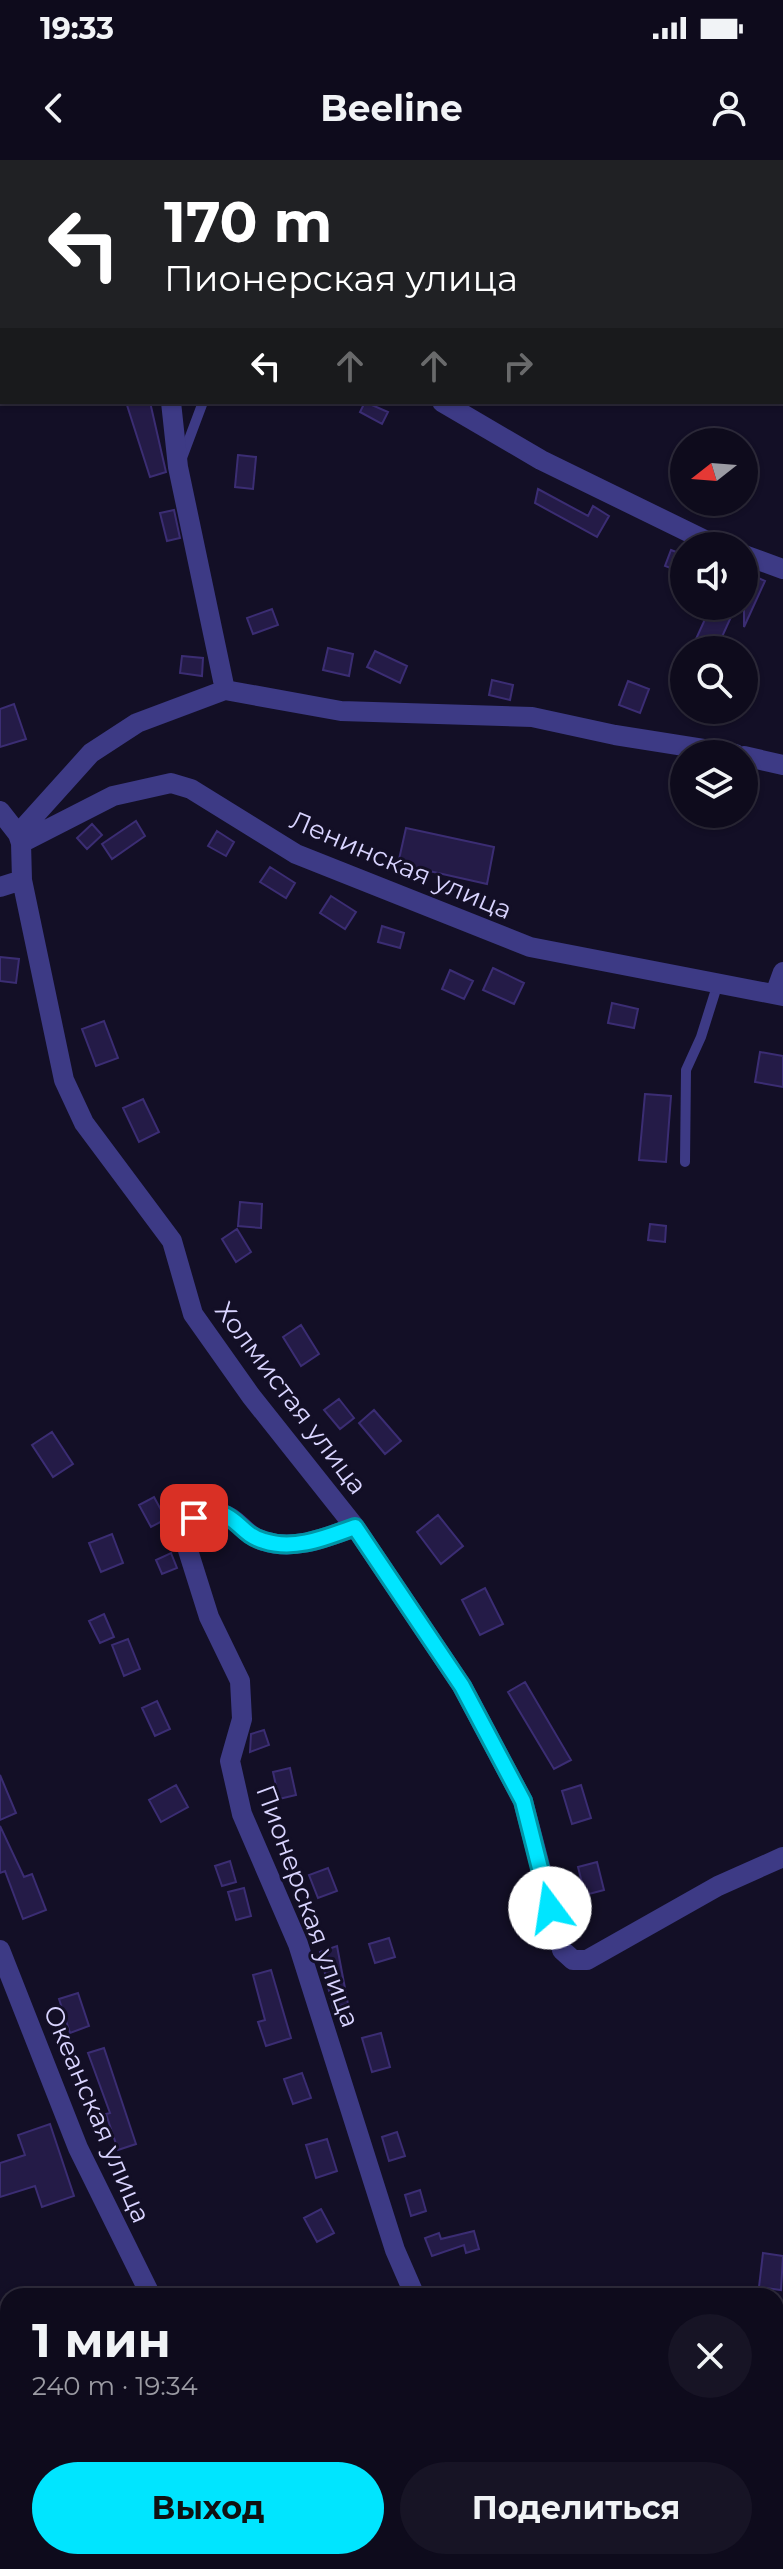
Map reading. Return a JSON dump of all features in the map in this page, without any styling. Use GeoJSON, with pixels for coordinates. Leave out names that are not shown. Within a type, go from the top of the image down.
{"type":"FeatureCollection","features":[{"type":"Feature","properties":{"kind":"street"},"geometry":{"type":"LineString","coordinates":[[171,404],[178,467],[225,690]]}},
{"type":"Feature","properties":{"kind":"street"},"geometry":{"type":"LineString","coordinates":[[445,404],[541,460],[688,532]]}},
{"type":"Feature","properties":{"kind":"street"},"geometry":{"type":"LineString","coordinates":[[758,560],[783,569]]}},
{"type":"Feature","properties":{"kind":"street"},"geometry":{"type":"LineString","coordinates":[[0,811],[20,838],[91,753],[137,723],[225,690],[341,711],[532,717],[670,744]]}},
{"type":"Feature","properties":{"kind":"street"},"geometry":{"type":"LineString","coordinates":[[758,759],[783,765]]}},
{"type":"Feature","properties":{"kind":"street","name":"Ленинская улица"},"geometry":{"type":"LineString","coordinates":[[20,838],[113,796],[171,783],[191,789],[296,854],[530,947],[779,995]]}},
{"type":"Feature","properties":{"kind":"street","name":"Холмистая улица"},"geometry":{"type":"LineString","coordinates":[[20,838],[22,880],[64,1080],[84,1123],[172,1241],[193,1314],[251,1396],[355,1527],[462,1686],[523,1801],[562,1950],[573,1960],[587,1960],[718,1886],[783,1857]]}},
{"type":"Feature","properties":{"kind":"street"},"geometry":{"type":"LineString","coordinates":[[0,887],[22,880]]}},
{"type":"Feature","properties":{"kind":"street"},"geometry":{"type":"LineString","coordinates":[[779,995],[783,972]]}},
{"type":"Feature","properties":{"kind":"street","name":"Пионерская улица"},"geometry":{"type":"LineString","coordinates":[[355,1527],[308,1543],[263,1541],[232,1516],[209,1512],[194,1518],[186,1544],[209,1617],[240,1681],[242,1719],[230,1761],[242,1814],[298,1944],[395,2250],[412,2288]]}},
{"type":"Feature","properties":{"kind":"street","name":"Океанская улица"},"geometry":{"type":"LineString","coordinates":[[0,1950],[78,2148],[147,2288]]}},
{"type":"Feature","properties":{"kind":"lane"},"geometry":{"type":"LineString","coordinates":[[178,467],[202,404]]}},
{"type":"Feature","properties":{"kind":"lane"},"geometry":{"type":"LineString","coordinates":[[685,1162],[686,1070],[701,1037],[718,983]]}},
{"type":"Feature","properties":{"kind":"building"},"geometry":{"type":"Polygon","coordinates":[[[127,404],[150,404],[166,472],[150,477],[127,404]]]}},
{"type":"Feature","properties":{"kind":"building"},"geometry":{"type":"Polygon","coordinates":[[[364,404],[370,404],[388,412],[382,424],[360,412],[364,404]]]}},
{"type":"Feature","properties":{"kind":"building"},"geometry":{"type":"Polygon","coordinates":[[[238,455],[256,457],[253,489],[235,487],[238,455]]]}},
{"type":"Feature","properties":{"kind":"building"},"geometry":{"type":"Polygon","coordinates":[[[538,489],[588,516],[593,506],[609,516],[597,537],[535,503],[538,489]]]}},
{"type":"Feature","properties":{"kind":"building"},"geometry":{"type":"Polygon","coordinates":[[[174,510],[180,538],[167,541],[160,513],[174,510]]]}},
{"type":"Feature","properties":{"kind":"building"},"geometry":{"type":"Polygon","coordinates":[[[758,578],[765,581],[758,596],[758,578]]]}},
{"type":"Feature","properties":{"kind":"building"},"geometry":{"type":"Polygon","coordinates":[[[272,609],[278,625],[253,634],[247,618],[272,609]]]}},
{"type":"Feature","properties":{"kind":"building"},"geometry":{"type":"Polygon","coordinates":[[[705,620],[730,620],[722,636],[697,636],[705,620]]]}},
{"type":"Feature","properties":{"kind":"building"},"geometry":{"type":"Polygon","coordinates":[[[328,648],[353,654],[349,676],[323,670],[328,648]]]}},
{"type":"Feature","properties":{"kind":"building"},"geometry":{"type":"Polygon","coordinates":[[[375,651],[407,666],[400,683],[367,667],[375,651]]]}},
{"type":"Feature","properties":{"kind":"building"},"geometry":{"type":"Polygon","coordinates":[[[182,656],[203,658],[202,676],[180,673],[182,656]]]}},
{"type":"Feature","properties":{"kind":"building"},"geometry":{"type":"Polygon","coordinates":[[[492,680],[513,685],[510,700],[489,695],[492,680]]]}},
{"type":"Feature","properties":{"kind":"building"},"geometry":{"type":"Polygon","coordinates":[[[628,681],[649,689],[640,713],[619,705],[628,681]]]}},
{"type":"Feature","properties":{"kind":"building"},"geometry":{"type":"Polygon","coordinates":[[[14,704],[26,739],[0,747],[0,709],[14,704]]]}},
{"type":"Feature","properties":{"kind":"building"},"geometry":{"type":"Polygon","coordinates":[[[136,821],[145,836],[112,859],[102,844],[136,821]]]}},
{"type":"Feature","properties":{"kind":"building"},"geometry":{"type":"Polygon","coordinates":[[[92,824],[102,835],[87,849],[77,838],[92,824]]]}},
{"type":"Feature","properties":{"kind":"building"},"geometry":{"type":"Polygon","coordinates":[[[406,828],[494,847],[487,884],[398,864],[406,828]]]}},
{"type":"Feature","properties":{"kind":"building"},"geometry":{"type":"Polygon","coordinates":[[[217,831],[234,842],[226,856],[208,846],[217,831]]]}},
{"type":"Feature","properties":{"kind":"building"},"geometry":{"type":"Polygon","coordinates":[[[270,867],[295,883],[286,898],[260,882],[270,867]]]}},
{"type":"Feature","properties":{"kind":"building"},"geometry":{"type":"Polygon","coordinates":[[[331,896],[356,912],[345,929],[320,913],[331,896]]]}},
{"type":"Feature","properties":{"kind":"building"},"geometry":{"type":"Polygon","coordinates":[[[382,926],[404,933],[400,948],[378,942],[382,926]]]}},
{"type":"Feature","properties":{"kind":"building"},"geometry":{"type":"Polygon","coordinates":[[[0,957],[19,959],[16,983],[0,981],[0,957]]]}},
{"type":"Feature","properties":{"kind":"building"},"geometry":{"type":"Polygon","coordinates":[[[493,968],[524,983],[514,1004],[483,990],[493,968]]]}},
{"type":"Feature","properties":{"kind":"building"},"geometry":{"type":"Polygon","coordinates":[[[450,970],[473,981],[464,999],[442,989],[450,970]]]}},
{"type":"Feature","properties":{"kind":"building"},"geometry":{"type":"Polygon","coordinates":[[[612,1003],[638,1009],[634,1028],[608,1023],[612,1003]]]}},
{"type":"Feature","properties":{"kind":"building"},"geometry":{"type":"Polygon","coordinates":[[[104,1021],[118,1058],[96,1066],[82,1029],[104,1021]]]}},
{"type":"Feature","properties":{"kind":"building"},"geometry":{"type":"Polygon","coordinates":[[[760,1052],[783,1056],[783,1087],[755,1082],[760,1052]]]}},
{"type":"Feature","properties":{"kind":"building"},"geometry":{"type":"Polygon","coordinates":[[[645,1094],[671,1096],[666,1162],[639,1160],[645,1094]]]}},
{"type":"Feature","properties":{"kind":"building"},"geometry":{"type":"Polygon","coordinates":[[[143,1099],[159,1132],[139,1142],[123,1108],[143,1099]]]}},
{"type":"Feature","properties":{"kind":"building"},"geometry":{"type":"Polygon","coordinates":[[[240,1202],[262,1204],[261,1228],[238,1226],[240,1202]]]}},
{"type":"Feature","properties":{"kind":"building"},"geometry":{"type":"Polygon","coordinates":[[[650,1224],[666,1226],[665,1242],[648,1240],[650,1224]]]}},
{"type":"Feature","properties":{"kind":"building"},"geometry":{"type":"Polygon","coordinates":[[[237,1229],[251,1252],[236,1262],[222,1239],[237,1229]]]}},
{"type":"Feature","properties":{"kind":"building"},"geometry":{"type":"Polygon","coordinates":[[[301,1325],[319,1354],[301,1366],[283,1337],[301,1325]]]}},
{"type":"Feature","properties":{"kind":"building"},"geometry":{"type":"Polygon","coordinates":[[[339,1399],[354,1418],[340,1429],[324,1410],[339,1399]]]}},
{"type":"Feature","properties":{"kind":"building"},"geometry":{"type":"Polygon","coordinates":[[[374,1410],[401,1441],[385,1454],[359,1423],[374,1410]]]}},
{"type":"Feature","properties":{"kind":"building"},"geometry":{"type":"Polygon","coordinates":[[[52,1432],[73,1464],[53,1477],[32,1445],[52,1432]]]}},
{"type":"Feature","properties":{"kind":"building"},"geometry":{"type":"Polygon","coordinates":[[[154,1497],[166,1519],[151,1527],[139,1505],[154,1497]]]}},
{"type":"Feature","properties":{"kind":"building"},"geometry":{"type":"Polygon","coordinates":[[[438,1515],[463,1546],[441,1564],[417,1532],[438,1515]]]}},
{"type":"Feature","properties":{"kind":"building"},"geometry":{"type":"Polygon","coordinates":[[[112,1534],[123,1563],[101,1572],[89,1543],[112,1534]]]}},
{"type":"Feature","properties":{"kind":"building"},"geometry":{"type":"Polygon","coordinates":[[[171,1553],[177,1568],[162,1574],[156,1560],[171,1553]]]}},
{"type":"Feature","properties":{"kind":"building"},"geometry":{"type":"Polygon","coordinates":[[[485,1588],[503,1624],[480,1635],[462,1600],[485,1588]]]}},
{"type":"Feature","properties":{"kind":"building"},"geometry":{"type":"Polygon","coordinates":[[[104,1614],[114,1637],[100,1643],[89,1621],[104,1614]]]}},
{"type":"Feature","properties":{"kind":"building"},"geometry":{"type":"Polygon","coordinates":[[[128,1639],[140,1669],[124,1676],[112,1645],[128,1639]]]}},
{"type":"Feature","properties":{"kind":"building"},"geometry":{"type":"Polygon","coordinates":[[[525,1682],[571,1760],[554,1769],[508,1692],[525,1682]]]}},
{"type":"Feature","properties":{"kind":"building"},"geometry":{"type":"Polygon","coordinates":[[[157,1701],[170,1729],[155,1736],[142,1708],[157,1701]]]}},
{"type":"Feature","properties":{"kind":"building"},"geometry":{"type":"Polygon","coordinates":[[[264,1730],[269,1745],[250,1752],[251,1734],[264,1730]]]}},
{"type":"Feature","properties":{"kind":"building"},"geometry":{"type":"Polygon","coordinates":[[[290,1768],[296,1795],[279,1799],[273,1772],[290,1768]]]}},
{"type":"Feature","properties":{"kind":"building"},"geometry":{"type":"Polygon","coordinates":[[[0,1775],[16,1813],[0,1820],[0,1775]]]}},
{"type":"Feature","properties":{"kind":"building"},"geometry":{"type":"Polygon","coordinates":[[[176,1785],[188,1807],[161,1822],[149,1800],[176,1785]]]}},
{"type":"Feature","properties":{"kind":"building"},"geometry":{"type":"Polygon","coordinates":[[[581,1785],[591,1818],[572,1824],[562,1791],[581,1785]]]}},
{"type":"Feature","properties":{"kind":"building"},"geometry":{"type":"Polygon","coordinates":[[[0,1826],[24,1877],[32,1874],[46,1910],[23,1919],[5,1871],[0,1873],[0,1826]]]}},
{"type":"Feature","properties":{"kind":"building"},"geometry":{"type":"Polygon","coordinates":[[[230,1861],[236,1882],[222,1886],[215,1866],[230,1861]]]}},
{"type":"Feature","properties":{"kind":"building"},"geometry":{"type":"Polygon","coordinates":[[[597,1862],[604,1890],[585,1895],[578,1867],[597,1862]]]}},
{"type":"Feature","properties":{"kind":"building"},"geometry":{"type":"Polygon","coordinates":[[[328,1868],[337,1891],[318,1898],[309,1875],[328,1868]]]}},
{"type":"Feature","properties":{"kind":"building"},"geometry":{"type":"Polygon","coordinates":[[[244,1888],[251,1916],[236,1920],[228,1892],[244,1888]]]}},
{"type":"Feature","properties":{"kind":"building"},"geometry":{"type":"Polygon","coordinates":[[[389,1938],[395,1957],[375,1963],[369,1944],[389,1938]]]}},
{"type":"Feature","properties":{"kind":"building"},"geometry":{"type":"Polygon","coordinates":[[[337,1946],[348,2004],[333,2008],[320,1952],[337,1946]]]}},
{"type":"Feature","properties":{"kind":"building"},"geometry":{"type":"Polygon","coordinates":[[[271,1970],[291,2038],[266,2046],[258,2022],[265,2020],[253,1975],[271,1970]]]}},
{"type":"Feature","properties":{"kind":"building"},"geometry":{"type":"Polygon","coordinates":[[[78,1993],[89,2026],[70,2033],[59,1999],[78,1993]]]}},
{"type":"Feature","properties":{"kind":"building"},"geometry":{"type":"Polygon","coordinates":[[[381,2033],[390,2067],[372,2072],[362,2038],[381,2033]]]}},
{"type":"Feature","properties":{"kind":"building"},"geometry":{"type":"Polygon","coordinates":[[[104,2048],[136,2144],[118,2150],[106,2114],[110,2113],[88,2053],[104,2048]]]}},
{"type":"Feature","properties":{"kind":"building"},"geometry":{"type":"Polygon","coordinates":[[[302,2073],[311,2098],[293,2104],[284,2079],[302,2073]]]}},
{"type":"Feature","properties":{"kind":"building"},"geometry":{"type":"Polygon","coordinates":[[[50,2124],[74,2196],[42,2207],[35,2186],[0,2197],[0,2163],[25,2155],[18,2135],[50,2124]]]}},
{"type":"Feature","properties":{"kind":"building"},"geometry":{"type":"Polygon","coordinates":[[[397,2132],[405,2156],[389,2161],[382,2137],[397,2132]]]}},
{"type":"Feature","properties":{"kind":"building"},"geometry":{"type":"Polygon","coordinates":[[[327,2139],[337,2171],[316,2178],[306,2145],[327,2139]]]}},
{"type":"Feature","properties":{"kind":"building"},"geometry":{"type":"Polygon","coordinates":[[[420,2190],[426,2211],[411,2216],[405,2195],[420,2190]]]}},
{"type":"Feature","properties":{"kind":"building"},"geometry":{"type":"Polygon","coordinates":[[[321,2209],[334,2233],[317,2242],[304,2218],[321,2209]]]}},
{"type":"Feature","properties":{"kind":"building"},"geometry":{"type":"Polygon","coordinates":[[[474,2231],[479,2249],[466,2253],[464,2245],[432,2256],[425,2238],[439,2233],[441,2239],[474,2231]]]}},
{"type":"Feature","properties":{"kind":"building"},"geometry":{"type":"Polygon","coordinates":[[[763,2253],[783,2256],[781,2288],[759,2287],[763,2253]]]}},
{"type":"Feature","properties":{"kind":"route"},"geometry":{"type":"LineString","coordinates":[[194,1518],[209,1512],[232,1516],[263,1541],[308,1543],[355,1527],[462,1686],[523,1801],[550,1908]]}}]}
